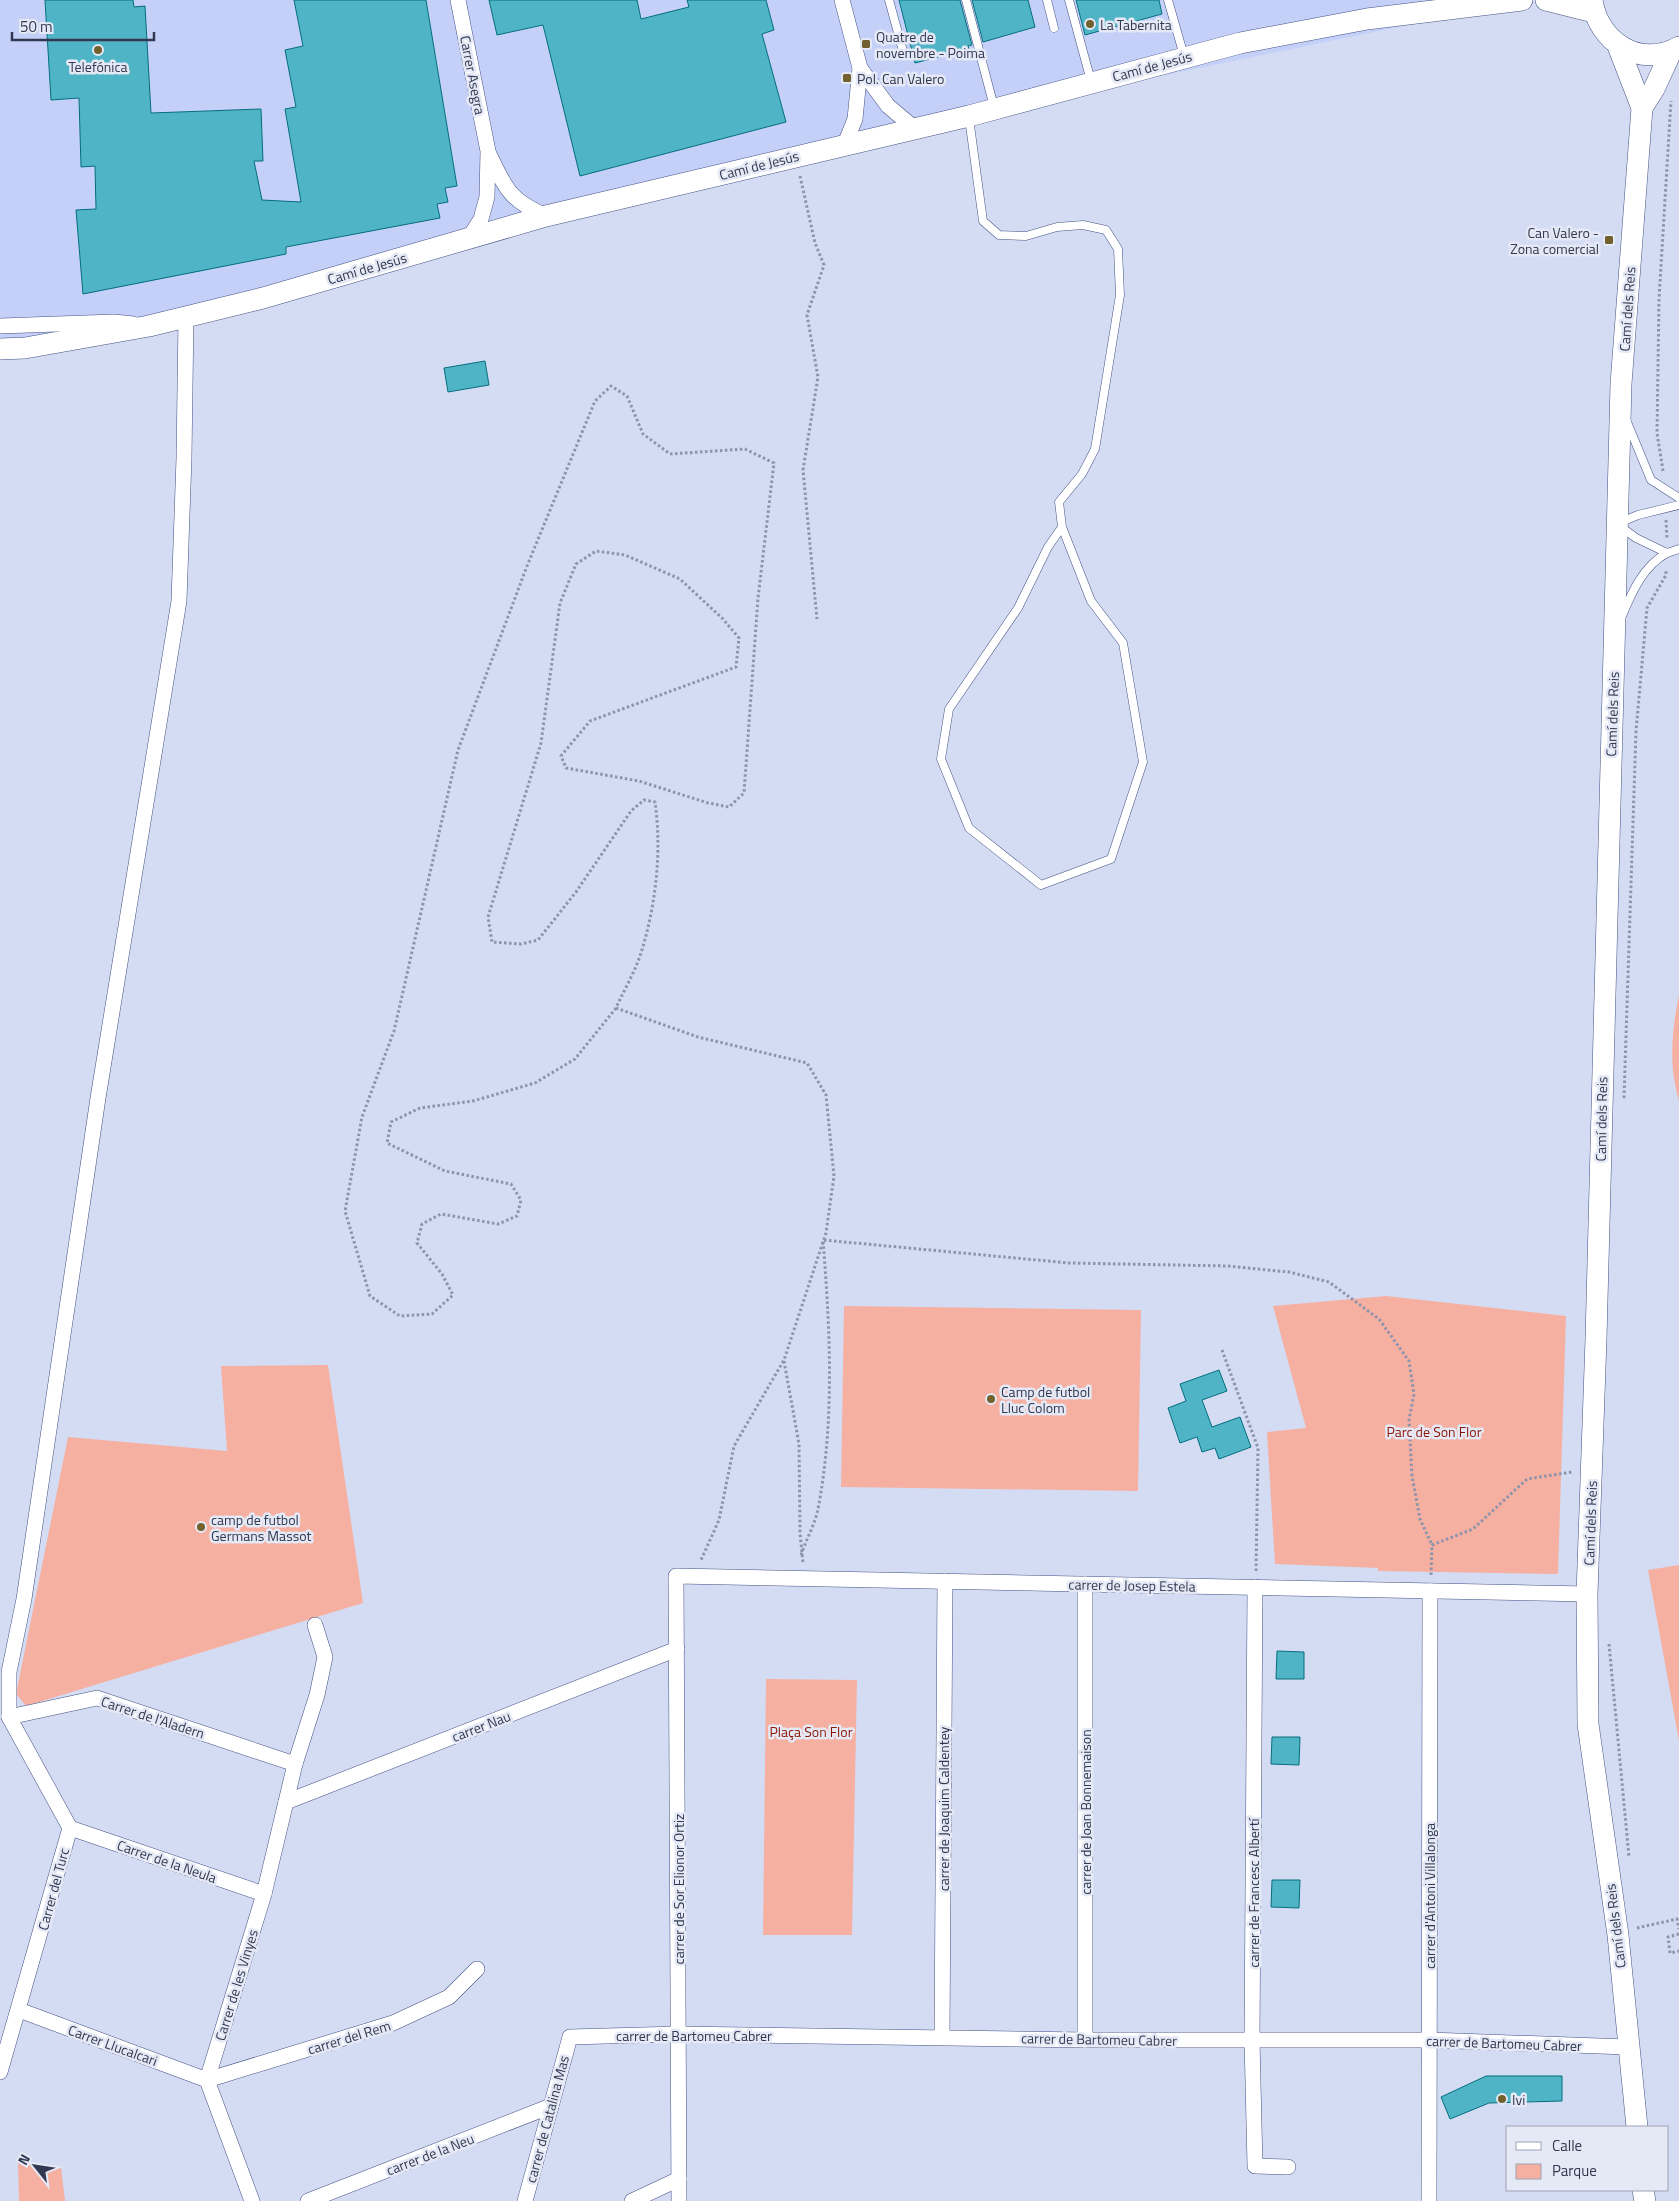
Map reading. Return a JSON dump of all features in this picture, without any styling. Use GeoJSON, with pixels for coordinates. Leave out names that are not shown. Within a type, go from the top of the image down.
{"type":"FeatureCollection","features":[{"type":"Feature","properties":{"kind":"street","name":"Carrer Asegra"},"geometry":{"type":"LineString","coordinates":[[458,0],[488,151]]}},
{"type":"Feature","properties":{"kind":"street"},"geometry":{"type":"LineString","coordinates":[[842,0],[860,68],[855,119],[845,144]]}},
{"type":"Feature","properties":{"kind":"street","name":"Camí de Jesús"},"geometry":{"type":"LineString","coordinates":[[0,349],[25,348],[149,326],[263,298],[546,216],[913,127],[968,116],[1240,43],[1367,19],[1513,0]]}},
{"type":"Feature","properties":{"kind":"street"},"geometry":{"type":"LineString","coordinates":[[1546,0],[1593,6],[1599,25],[1618,46],[1642,108]]}},
{"type":"Feature","properties":{"kind":"street"},"geometry":{"type":"LineString","coordinates":[[1618,46],[1634,54],[1653,56],[1675,49]]}},
{"type":"Feature","properties":{"kind":"street"},"geometry":{"type":"LineString","coordinates":[[1642,108],[1675,49]]}},
{"type":"Feature","properties":{"kind":"street"},"geometry":{"type":"LineString","coordinates":[[860,68],[888,106],[913,127]]}},
{"type":"Feature","properties":{"kind":"street","name":"Camí dels Reis"},"geometry":{"type":"LineString","coordinates":[[1637,2126],[1627,2047],[1618,1935],[1588,1724],[1587,1594],[1621,406],[1642,108]]}},
{"type":"Feature","properties":{"kind":"street"},"geometry":{"type":"LineString","coordinates":[[488,151],[508,192],[525,207],[546,216]]}},
{"type":"Feature","properties":{"kind":"street"},"geometry":{"type":"LineString","coordinates":[[469,238],[481,220],[487,197],[488,151]]}},
{"type":"Feature","properties":{"kind":"street"},"geometry":{"type":"LineString","coordinates":[[70,1828],[9,1717],[9,1672],[26,1590],[100,1089],[179,601],[186,316]]}},
{"type":"Feature","properties":{"kind":"street"},"geometry":{"type":"LineString","coordinates":[[0,326],[114,322],[149,326]]}},
{"type":"Feature","properties":{"kind":"street","name":"carrer de Josep Estela"},"geometry":{"type":"LineString","coordinates":[[676,1576],[1587,1594]]}},
{"type":"Feature","properties":{"kind":"street","name":"carrer de Sor Elionor Ortiz"},"geometry":{"type":"LineString","coordinates":[[676,1576],[679,2201]]}},
{"type":"Feature","properties":{"kind":"street","name":"carrer de Joaquim Caldentey"},"geometry":{"type":"LineString","coordinates":[[942,2037],[945,1581]]}},
{"type":"Feature","properties":{"kind":"street","name":"carrer de Joan Bonnemaison"},"geometry":{"type":"LineString","coordinates":[[1084,1584],[1085,2040]]}},
{"type":"Feature","properties":{"kind":"street","name":"carrer de Francesc Albertí"},"geometry":{"type":"LineString","coordinates":[[1255,1587],[1252,2040],[1255,2166],[1288,2167]]}},
{"type":"Feature","properties":{"kind":"street","name":"carrer d'Antoni Villalonga"},"geometry":{"type":"LineString","coordinates":[[1429,2201],[1430,1591]]}},
{"type":"Feature","properties":{"kind":"street"},"geometry":{"type":"LineString","coordinates":[[295,1764],[316,1695],[325,1657],[315,1625]]}},
{"type":"Feature","properties":{"kind":"street","name":"carrer Nau"},"geometry":{"type":"LineString","coordinates":[[286,1802],[677,1649]]}},
{"type":"Feature","properties":{"kind":"street","name":"Carrer de l'Aladern"},"geometry":{"type":"LineString","coordinates":[[9,1717],[97,1698],[295,1764]]}},
{"type":"Feature","properties":{"kind":"street","name":"Carrer de les Vinyes"},"geometry":{"type":"LineString","coordinates":[[208,2080],[264,1894],[295,1764]]}},
{"type":"Feature","properties":{"kind":"street","name":"Carrer de la Neula"},"geometry":{"type":"LineString","coordinates":[[70,1828],[264,1894]]}},
{"type":"Feature","properties":{"kind":"street","name":"Carrer del Turc"},"geometry":{"type":"LineString","coordinates":[[0,2072],[70,1828]]}},
{"type":"Feature","properties":{"kind":"street","name":"carrer del Rem"},"geometry":{"type":"LineString","coordinates":[[208,2080],[393,2024],[449,1997],[477,1969]]}},
{"type":"Feature","properties":{"kind":"street","name":"Carrer Llucalcari"},"geometry":{"type":"LineString","coordinates":[[19,2010],[208,2080]]}},
{"type":"Feature","properties":{"kind":"street","name":"carrer de Bartomeu Cabrer"},"geometry":{"type":"LineString","coordinates":[[570,2037],[678,2034],[1085,2040],[1429,2040],[1627,2047]]}},
{"type":"Feature","properties":{"kind":"street","name":"carrer de Catalina Mas"},"geometry":{"type":"LineString","coordinates":[[525,2201],[570,2037]]}},
{"type":"Feature","properties":{"kind":"street"},"geometry":{"type":"LineString","coordinates":[[208,2080],[252,2201]]}},
{"type":"Feature","properties":{"kind":"street","name":"carrer de la Neu"},"geometry":{"type":"LineString","coordinates":[[308,2201],[551,2106]]}},
{"type":"Feature","properties":{"kind":"street"},"geometry":{"type":"LineString","coordinates":[[632,2201],[679,2179]]}},
{"type":"Feature","properties":{"kind":"lane"},"geometry":{"type":"LineString","coordinates":[[889,0],[903,51]]}},
{"type":"Feature","properties":{"kind":"lane"},"geometry":{"type":"LineString","coordinates":[[966,0],[995,109]]}},
{"type":"Feature","properties":{"kind":"lane"},"geometry":{"type":"LineString","coordinates":[[1047,0],[1054,28]]}},
{"type":"Feature","properties":{"kind":"lane"},"geometry":{"type":"LineString","coordinates":[[1069,0],[1092,82]]}},
{"type":"Feature","properties":{"kind":"lane"},"geometry":{"type":"LineString","coordinates":[[1168,0],[1184,58]]}},
{"type":"Feature","properties":{"kind":"lane"},"geometry":{"type":"LineString","coordinates":[[968,116],[983,221],[993,230],[999,235],[1026,236],[1057,227],[1083,225],[1106,230],[1118,249],[1120,295],[1095,449],[1082,474],[1058,502],[1062,527],[1091,601],[1123,643],[1143,762],[1111,859],[1041,885],[969,828],[941,759],[949,709],[1018,608],[1048,547],[1062,527]]}},
{"type":"Feature","properties":{"kind":"lane"},"geometry":{"type":"LineString","coordinates":[[1621,406],[1651,480],[1679,498]]}},
{"type":"Feature","properties":{"kind":"lane"},"geometry":{"type":"LineString","coordinates":[[1617,524],[1679,504]]}},
{"type":"Feature","properties":{"kind":"lane"},"geometry":{"type":"LineString","coordinates":[[1617,524],[1636,538],[1667,553]]}},
{"type":"Feature","properties":{"kind":"lane"},"geometry":{"type":"LineString","coordinates":[[1614,637],[1634,587],[1656,559],[1679,549]]}},
{"type":"Feature","properties":{"kind":"path"},"geometry":{"type":"LineString","coordinates":[[1666,491],[1657,423],[1659,299],[1671,97]]}},
{"type":"Feature","properties":{"kind":"path"},"geometry":{"type":"LineString","coordinates":[[796,156],[816,243],[824,265],[807,315],[818,377],[803,470],[817,619]]}},
{"type":"Feature","properties":{"kind":"path"},"geometry":{"type":"LineString","coordinates":[[611,386],[627,396],[643,434],[670,454],[745,449],[774,463],[758,598],[744,793],[729,807],[708,804],[639,781],[566,768],[561,756],[590,720],[736,666],[739,638],[723,618],[680,579],[625,555],[596,551],[576,564],[560,603],[541,743],[488,917],[492,942],[521,944],[538,940],[576,892],[631,811],[644,800],[655,802],[657,819],[657,881],[641,953],[616,1008],[575,1059],[535,1083],[473,1101],[420,1108],[391,1122],[387,1143],[445,1171],[511,1184],[521,1200],[517,1216],[498,1224],[441,1214],[422,1224],[417,1243],[442,1274],[453,1296],[432,1314],[400,1316],[370,1296],[345,1211],[362,1117],[394,1031],[458,750],[527,566],[595,400],[611,386]]}},
{"type":"Feature","properties":{"kind":"path"},"geometry":{"type":"LineString","coordinates":[[1624,1100],[1636,731],[1647,608],[1666,575],[1666,507]]}},
{"type":"Feature","properties":{"kind":"path"},"geometry":{"type":"LineString","coordinates":[[616,1008],[698,1037],[807,1063],[826,1095],[834,1176],[823,1240],[784,1360],[734,1446],[719,1520],[693,1576]]}},
{"type":"Feature","properties":{"kind":"path"},"geometry":{"type":"LineString","coordinates":[[823,1240],[1070,1263],[1228,1266],[1289,1272],[1329,1282],[1379,1319],[1409,1361],[1414,1394],[1410,1420],[1412,1476],[1420,1520],[1432,1545],[1430,1591]]}},
{"type":"Feature","properties":{"kind":"path"},"geometry":{"type":"LineString","coordinates":[[801,1555],[818,1510],[827,1434],[830,1338],[823,1240]]}},
{"type":"Feature","properties":{"kind":"path"},"geometry":{"type":"LineString","coordinates":[[1222,1350],[1258,1448],[1255,1587]]}},
{"type":"Feature","properties":{"kind":"path"},"geometry":{"type":"LineString","coordinates":[[784,1360],[799,1444],[801,1555],[809,1579]]}},
{"type":"Feature","properties":{"kind":"path"},"geometry":{"type":"LineString","coordinates":[[1432,1545],[1472,1529],[1527,1479],[1592,1469]]}},
{"type":"Feature","properties":{"kind":"path"},"geometry":{"type":"LineString","coordinates":[[1608,1636],[1629,1860]]}},
{"type":"Feature","properties":{"kind":"path"},"geometry":{"type":"LineString","coordinates":[[1635,1919],[1636,1929],[1677,1919],[1679,1929]]}},
{"type":"Feature","properties":{"kind":"path"},"geometry":{"type":"LineString","coordinates":[[1679,1934],[1668,1937],[1670,1953],[1679,1951]]}},
{"type":"Feature","properties":{"kind":"shaded area"},"geometry":{"type":"Polygon","coordinates":[[[0,0],[1529,0],[913,127],[25,348],[0,349],[0,0]]]}},
{"type":"Feature","properties":{"kind":"green space"},"geometry":{"type":"Polygon","coordinates":[[[1679,994],[1679,1101],[1673,1074],[1672,1048],[1679,994]]]}},
{"type":"Feature","properties":{"kind":"green space","name":"Parc de Son Flor"},"geometry":{"type":"Polygon","coordinates":[[[1386,1296],[1566,1316],[1558,1574],[1378,1571],[1378,1568],[1275,1564],[1267,1432],[1306,1428],[1273,1306],[1386,1296]]]}},
{"type":"Feature","properties":{"kind":"green space","name":"Camp de futbol Lluc Colom"},"geometry":{"type":"Polygon","coordinates":[[[844,1306],[1141,1310],[1138,1491],[841,1487],[844,1306]]]}},
{"type":"Feature","properties":{"kind":"green space","name":"camp de futbol Germans Massot"},"geometry":{"type":"Polygon","coordinates":[[[328,1365],[363,1603],[26,1706],[16,1694],[68,1437],[227,1451],[221,1366],[328,1365]]]}},
{"type":"Feature","properties":{"kind":"green space"},"geometry":{"type":"Polygon","coordinates":[[[1679,1565],[1679,1741],[1648,1570],[1679,1565]]]}},
{"type":"Feature","properties":{"kind":"green space","name":"Plaça Son Flor"},"geometry":{"type":"Polygon","coordinates":[[[766,1679],[857,1680],[852,1935],[763,1935],[766,1679]]]}},
{"type":"Feature","properties":{"kind":"green space"},"geometry":{"type":"Polygon","coordinates":[[[18,2162],[61,2167],[65,2201],[19,2201],[18,2162]]]}},
{"type":"Feature","properties":{"kind":"building"},"geometry":{"type":"Polygon","coordinates":[[[45,0],[133,0],[134,7],[145,6],[151,113],[261,109],[263,161],[254,161],[262,200],[301,202],[285,109],[296,107],[285,50],[303,46],[294,0],[426,0],[457,186],[445,188],[448,202],[437,204],[440,218],[286,247],[286,254],[83,294],[76,210],[96,209],[95,166],[81,167],[79,98],[51,100],[45,0]]]}},
{"type":"Feature","properties":{"kind":"building"},"geometry":{"type":"Polygon","coordinates":[[[489,0],[637,0],[641,19],[689,7],[687,0],[766,0],[774,30],[762,34],[786,122],[580,176],[543,25],[497,35],[489,0]]]}},
{"type":"Feature","properties":{"kind":"building"},"geometry":{"type":"Polygon","coordinates":[[[899,0],[960,0],[972,45],[968,46],[969,49],[915,63],[899,0]]]}},
{"type":"Feature","properties":{"kind":"building"},"geometry":{"type":"Polygon","coordinates":[[[972,0],[1028,0],[1035,27],[983,42],[972,0]]]}},
{"type":"Feature","properties":{"kind":"building"},"geometry":{"type":"Polygon","coordinates":[[[1076,0],[1159,0],[1162,14],[1085,35],[1076,0]]]}},
{"type":"Feature","properties":{"kind":"building"},"geometry":{"type":"Polygon","coordinates":[[[485,361],[489,385],[448,392],[444,368],[485,361]]]}},
{"type":"Feature","properties":{"kind":"building"},"geometry":{"type":"Polygon","coordinates":[[[1219,1370],[1227,1391],[1202,1400],[1212,1427],[1240,1417],[1251,1447],[1219,1459],[1215,1448],[1202,1452],[1197,1437],[1180,1443],[1168,1408],[1186,1401],[1180,1384],[1219,1370]]]}},
{"type":"Feature","properties":{"kind":"building"},"geometry":{"type":"Polygon","coordinates":[[[1277,1651],[1304,1652],[1304,1679],[1276,1679],[1277,1651]]]}},
{"type":"Feature","properties":{"kind":"building"},"geometry":{"type":"Polygon","coordinates":[[[1272,1737],[1300,1737],[1299,1765],[1271,1764],[1272,1737]]]}},
{"type":"Feature","properties":{"kind":"building"},"geometry":{"type":"Polygon","coordinates":[[[1272,1880],[1300,1880],[1299,1908],[1271,1907],[1272,1880]]]}},
{"type":"Feature","properties":{"kind":"building","name":"Ivi"},"geometry":{"type":"Polygon","coordinates":[[[1486,2076],[1562,2076],[1562,2101],[1489,2103],[1450,2119],[1441,2097],[1486,2076]]]}},
{"type":"Feature","properties":{"kind":"place","name":"La Tabernita"},"geometry":{"type":"Point","coordinates":[1090,24]}},
{"type":"Feature","properties":{"kind":"place","name":"Quatre de novembre - Poima"},"geometry":{"type":"Point","coordinates":[866,44]}},
{"type":"Feature","properties":{"kind":"place","name":"Telefónica"},"geometry":{"type":"Point","coordinates":[98,50]}},
{"type":"Feature","properties":{"kind":"place","name":"Pol. Can Valero"},"geometry":{"type":"Point","coordinates":[847,78]}},
{"type":"Feature","properties":{"kind":"place","name":"Can Valero - Zona comercial"},"geometry":{"type":"Point","coordinates":[1609,240]}},
{"type":"Feature","properties":{"kind":"place","name":"Camp de futbol Lluc Colom"},"geometry":{"type":"Point","coordinates":[991,1399]}},
{"type":"Feature","properties":{"kind":"place","name":"camp de futbol Germans Massot"},"geometry":{"type":"Point","coordinates":[201,1527]}},
{"type":"Feature","properties":{"kind":"place","name":"Ivi"},"geometry":{"type":"Point","coordinates":[1502,2099]}}]}
